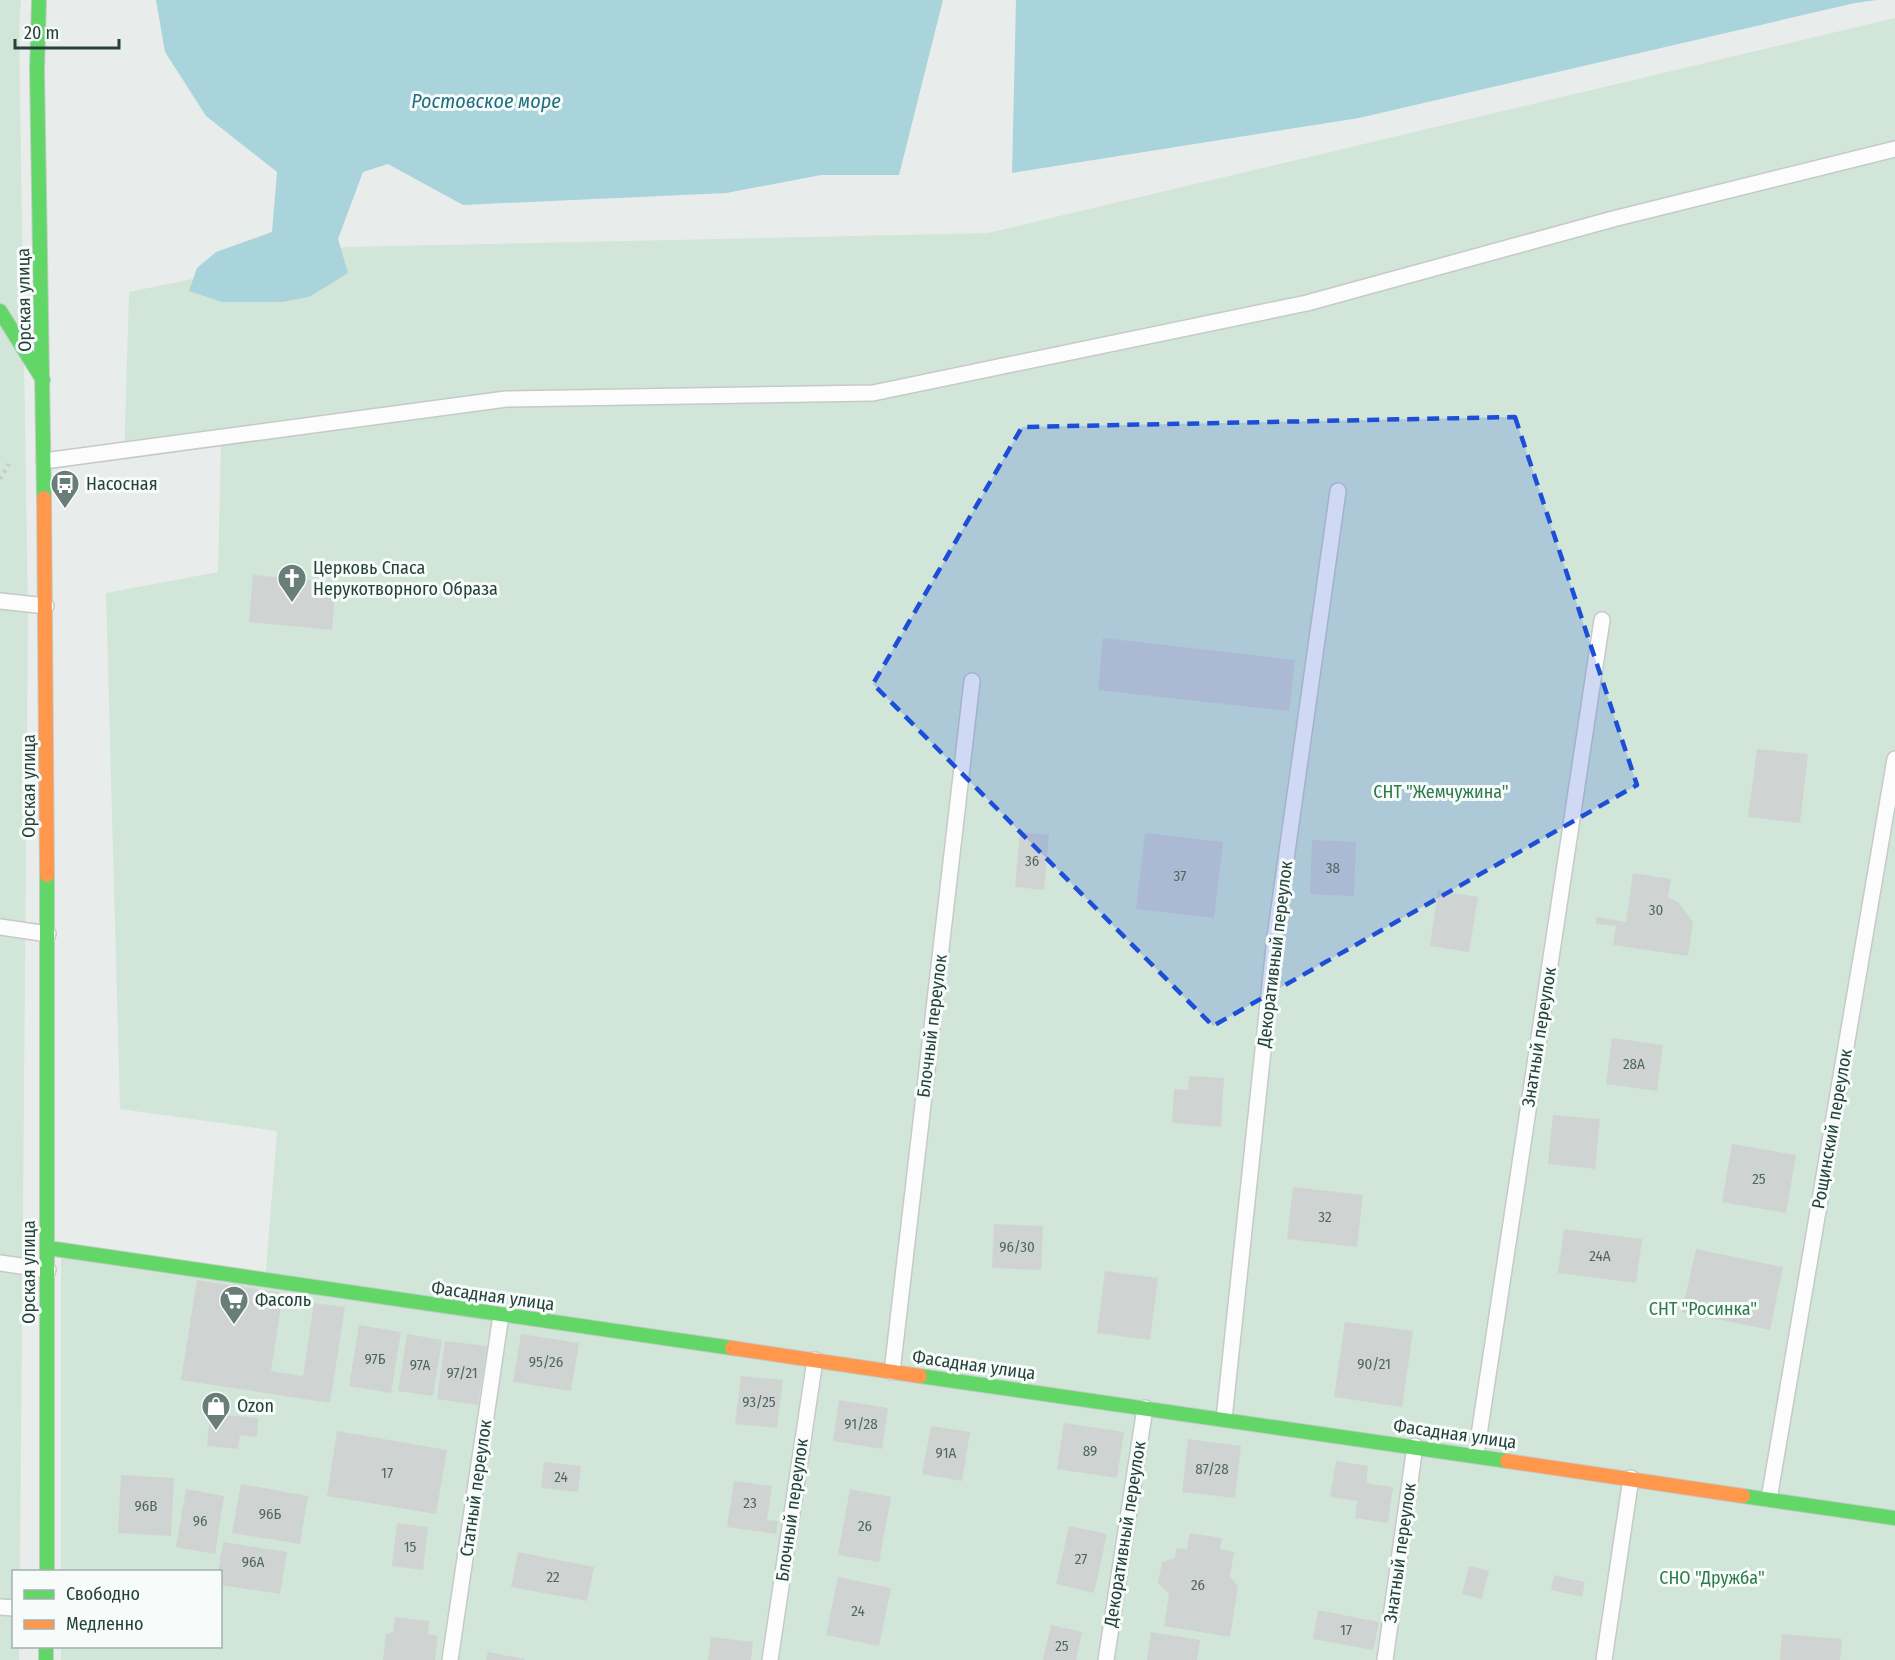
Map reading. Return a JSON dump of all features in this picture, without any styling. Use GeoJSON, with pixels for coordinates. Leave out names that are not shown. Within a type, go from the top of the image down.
{"type":"FeatureCollection","features":[{"type":"Feature","properties":{"kind":"street","name":"Орская улица"},"geometry":{"type":"LineString","coordinates":[[39,0],[37,70],[46,606],[48,934],[47,1570]]}},
{"type":"Feature","properties":{"kind":"street"},"geometry":{"type":"LineString","coordinates":[[0,312],[43,380]]}},
{"type":"Feature","properties":{"kind":"street","name":"Фасадная улица"},"geometry":{"type":"LineString","coordinates":[[48,1248],[1415,1446],[1895,1518]]}},
{"type":"Feature","properties":{"kind":"lane"},"geometry":{"type":"LineString","coordinates":[[44,461],[506,399],[873,393],[1307,303],[1613,219],[1895,149]]}},
{"type":"Feature","properties":{"kind":"lane","name":"Декоративный переулок"},"geometry":{"type":"LineString","coordinates":[[1224,1419],[1275,937],[1338,491]]}},
{"type":"Feature","properties":{"kind":"lane"},"geometry":{"type":"LineString","coordinates":[[0,601],[46,606]]}},
{"type":"Feature","properties":{"kind":"lane","name":"Знатный переулок"},"geometry":{"type":"LineString","coordinates":[[1476,1455],[1602,620]]}},
{"type":"Feature","properties":{"kind":"lane","name":"Блочный переулок"},"geometry":{"type":"LineString","coordinates":[[892,1372],[972,681]]}},
{"type":"Feature","properties":{"kind":"lane","name":"Рощинский переулок"},"geometry":{"type":"LineString","coordinates":[[1769,1499],[1895,759]]}},
{"type":"Feature","properties":{"kind":"lane"},"geometry":{"type":"LineString","coordinates":[[0,927],[48,934]]}},
{"type":"Feature","properties":{"kind":"lane"},"geometry":{"type":"LineString","coordinates":[[0,1263],[48,1269]]}},
{"type":"Feature","properties":{"kind":"lane","name":"Статный переулок"},"geometry":{"type":"LineString","coordinates":[[450,1660],[501,1315]]}},
{"type":"Feature","properties":{"kind":"lane","name":"Блочный переулок"},"geometry":{"type":"LineString","coordinates":[[770,1660],[815,1360]]}},
{"type":"Feature","properties":{"kind":"lane","name":"Декоративный переулок"},"geometry":{"type":"LineString","coordinates":[[1106,1660],[1145,1408]]}},
{"type":"Feature","properties":{"kind":"lane","name":"Знатный переулок"},"geometry":{"type":"LineString","coordinates":[[1385,1660],[1415,1446]]}},
{"type":"Feature","properties":{"kind":"lane"},"geometry":{"type":"LineString","coordinates":[[1604,1660],[1631,1478]]}},
{"type":"Feature","properties":{"kind":"highlighted area"},"geometry":{"type":"Polygon","coordinates":[[[1515,417],[1637,785],[1213,1026],[873,684],[1022,427],[1515,417]]]}},
{"type":"Feature","properties":{"kind":"green space"},"geometry":{"type":"Polygon","coordinates":[[[0,0],[21,0],[19,29],[28,617],[20,1570],[12,1570],[12,1648],[19,1648],[19,1660],[0,1660],[0,0]]]}},
{"type":"Feature","properties":{"kind":"green space"},"geometry":{"type":"Polygon","coordinates":[[[1895,18],[1895,1660],[61,1660],[61,1648],[222,1648],[222,1570],[61,1570],[61,1252],[265,1282],[277,1131],[120,1109],[106,593],[218,572],[221,443],[124,460],[129,292],[346,247],[988,233],[1895,18]]]}},
{"type":"Feature","properties":{"kind":"water","name":"Ростовское море"},"geometry":{"type":"Polygon","coordinates":[[[156,0],[943,0],[899,175],[821,175],[726,193],[463,205],[388,164],[363,172],[338,239],[348,273],[309,297],[282,302],[222,302],[189,291],[197,268],[216,252],[272,232],[277,172],[206,116],[165,52],[156,0]]]}},
{"type":"Feature","properties":{"kind":"water"},"geometry":{"type":"Polygon","coordinates":[[[1016,0],[1877,0],[1855,3],[1359,118],[1012,173],[1016,0]]]}},
{"type":"Feature","properties":{"kind":"building","name":"Церковь Спаса Нерукотворного Образа"},"geometry":{"type":"Polygon","coordinates":[[[253,575],[336,583],[332,630],[249,622],[253,575]]]}},
{"type":"Feature","properties":{"kind":"building"},"geometry":{"type":"Polygon","coordinates":[[[1103,638],[1295,660],[1289,711],[1098,690],[1103,638]]]}},
{"type":"Feature","properties":{"kind":"building"},"geometry":{"type":"Polygon","coordinates":[[[1757,749],[1808,754],[1800,823],[1748,817],[1757,749]]]}},
{"type":"Feature","properties":{"kind":"building"},"geometry":{"type":"Polygon","coordinates":[[[1020,832],[1049,835],[1044,890],[1015,887],[1020,832]]]}},
{"type":"Feature","properties":{"kind":"building"},"geometry":{"type":"Polygon","coordinates":[[[1145,833],[1223,842],[1214,918],[1136,909],[1145,833]]]}},
{"type":"Feature","properties":{"kind":"building"},"geometry":{"type":"Polygon","coordinates":[[[1312,840],[1356,842],[1354,896],[1310,894],[1312,840]]]}},
{"type":"Feature","properties":{"kind":"building"},"geometry":{"type":"Polygon","coordinates":[[[1633,873],[1671,879],[1668,897],[1678,902],[1693,922],[1688,956],[1613,945],[1616,926],[1596,924],[1596,917],[1626,922],[1633,873]]]}},
{"type":"Feature","properties":{"kind":"building"},"geometry":{"type":"Polygon","coordinates":[[[1438,890],[1478,897],[1469,952],[1430,946],[1438,890]]]}},
{"type":"Feature","properties":{"kind":"building"},"geometry":{"type":"Polygon","coordinates":[[[1612,1038],[1663,1045],[1657,1091],[1606,1084],[1612,1038]]]}},
{"type":"Feature","properties":{"kind":"building"},"geometry":{"type":"Polygon","coordinates":[[[1189,1076],[1224,1078],[1221,1127],[1172,1123],[1174,1089],[1188,1090],[1189,1076]]]}},
{"type":"Feature","properties":{"kind":"building"},"geometry":{"type":"Polygon","coordinates":[[[1553,1115],[1600,1119],[1595,1169],[1548,1164],[1553,1115]]]}},
{"type":"Feature","properties":{"kind":"building"},"geometry":{"type":"Polygon","coordinates":[[[1732,1144],[1796,1155],[1786,1213],[1722,1202],[1732,1144]]]}},
{"type":"Feature","properties":{"kind":"building"},"geometry":{"type":"Polygon","coordinates":[[[1293,1187],[1363,1195],[1357,1247],[1287,1239],[1293,1187]]]}},
{"type":"Feature","properties":{"kind":"building"},"geometry":{"type":"Polygon","coordinates":[[[994,1224],[1043,1226],[1041,1270],[992,1268],[994,1224]]]}},
{"type":"Feature","properties":{"kind":"building"},"geometry":{"type":"Polygon","coordinates":[[[1564,1229],[1642,1239],[1636,1283],[1558,1273],[1564,1229]]]}},
{"type":"Feature","properties":{"kind":"building"},"geometry":{"type":"Polygon","coordinates":[[[1696,1249],[1783,1267],[1770,1330],[1682,1312],[1696,1249]]]}},
{"type":"Feature","properties":{"kind":"building"},"geometry":{"type":"Polygon","coordinates":[[[1105,1271],[1158,1278],[1150,1340],[1097,1333],[1105,1271]]]}},
{"type":"Feature","properties":{"kind":"building"},"geometry":{"type":"Polygon","coordinates":[[[197,1280],[283,1293],[271,1371],[303,1376],[314,1303],[345,1307],[330,1403],[181,1380],[197,1280]]]}},
{"type":"Feature","properties":{"kind":"building"},"geometry":{"type":"Polygon","coordinates":[[[1345,1322],[1413,1331],[1402,1407],[1334,1397],[1345,1322]]]}},
{"type":"Feature","properties":{"kind":"building"},"geometry":{"type":"Polygon","coordinates":[[[359,1325],[401,1332],[391,1393],[349,1386],[359,1325]]]}},
{"type":"Feature","properties":{"kind":"building"},"geometry":{"type":"Polygon","coordinates":[[[407,1334],[442,1340],[433,1396],[398,1391],[407,1334]]]}},
{"type":"Feature","properties":{"kind":"building"},"geometry":{"type":"Polygon","coordinates":[[[521,1334],[579,1343],[571,1391],[513,1382],[521,1334]]]}},
{"type":"Feature","properties":{"kind":"building"},"geometry":{"type":"Polygon","coordinates":[[[445,1341],[487,1346],[478,1405],[437,1399],[445,1341]]]}},
{"type":"Feature","properties":{"kind":"building"},"geometry":{"type":"Polygon","coordinates":[[[741,1376],[783,1380],[777,1428],[735,1424],[741,1376]]]}},
{"type":"Feature","properties":{"kind":"building"},"geometry":{"type":"Polygon","coordinates":[[[839,1400],[888,1408],[882,1449],[833,1441],[839,1400]]]}},
{"type":"Feature","properties":{"kind":"building"},"geometry":{"type":"Polygon","coordinates":[[[210,1414],[258,1418],[257,1437],[240,1435],[238,1449],[207,1446],[210,1414]]]}},
{"type":"Feature","properties":{"kind":"building"},"geometry":{"type":"Polygon","coordinates":[[[1064,1423],[1124,1432],[1117,1478],[1057,1469],[1064,1423]]]}},
{"type":"Feature","properties":{"kind":"building"},"geometry":{"type":"Polygon","coordinates":[[[931,1426],[970,1432],[962,1481],[922,1474],[931,1426]]]}},
{"type":"Feature","properties":{"kind":"building"},"geometry":{"type":"Polygon","coordinates":[[[337,1431],[447,1450],[436,1514],[327,1496],[337,1431]]]}},
{"type":"Feature","properties":{"kind":"building"},"geometry":{"type":"Polygon","coordinates":[[[1188,1439],[1241,1446],[1235,1498],[1182,1492],[1188,1439]]]}},
{"type":"Feature","properties":{"kind":"building"},"geometry":{"type":"Polygon","coordinates":[[[1336,1461],[1368,1466],[1366,1483],[1393,1487],[1388,1523],[1355,1518],[1357,1501],[1330,1497],[1336,1461]]]}},
{"type":"Feature","properties":{"kind":"building"},"geometry":{"type":"Polygon","coordinates":[[[544,1462],[581,1466],[578,1492],[541,1488],[544,1462]]]}},
{"type":"Feature","properties":{"kind":"building"},"geometry":{"type":"Polygon","coordinates":[[[121,1475],[174,1478],[171,1536],[118,1533],[121,1475]]]}},
{"type":"Feature","properties":{"kind":"building"},"geometry":{"type":"Polygon","coordinates":[[[734,1481],[772,1486],[767,1520],[778,1521],[776,1534],[727,1527],[734,1481]]]}},
{"type":"Feature","properties":{"kind":"building"},"geometry":{"type":"Polygon","coordinates":[[[241,1484],[308,1496],[300,1544],[232,1533],[241,1484]]]}},
{"type":"Feature","properties":{"kind":"building"},"geometry":{"type":"Polygon","coordinates":[[[186,1489],[224,1496],[215,1554],[176,1547],[186,1489]]]}},
{"type":"Feature","properties":{"kind":"building"},"geometry":{"type":"Polygon","coordinates":[[[850,1489],[891,1497],[879,1562],[838,1555],[850,1489]]]}},
{"type":"Feature","properties":{"kind":"building"},"geometry":{"type":"Polygon","coordinates":[[[397,1523],[428,1527],[423,1570],[392,1566],[397,1523]]]}},
{"type":"Feature","properties":{"kind":"building"},"geometry":{"type":"Polygon","coordinates":[[[1069,1526],[1107,1534],[1094,1593],[1056,1584],[1069,1526]]]}},
{"type":"Feature","properties":{"kind":"building"},"geometry":{"type":"Polygon","coordinates":[[[1190,1533],[1222,1538],[1220,1549],[1234,1552],[1230,1576],[1238,1587],[1230,1637],[1164,1626],[1169,1594],[1158,1583],[1162,1562],[1175,1558],[1176,1548],[1187,1549],[1190,1533]]]}},
{"type":"Feature","properties":{"kind":"building"},"geometry":{"type":"Polygon","coordinates":[[[223,1542],[287,1552],[280,1594],[222,1585],[222,1570],[218,1570],[223,1542]]]}},
{"type":"Feature","properties":{"kind":"building"},"geometry":{"type":"Polygon","coordinates":[[[518,1552],[594,1567],[587,1601],[511,1587],[518,1552]]]}},
{"type":"Feature","properties":{"kind":"building"},"geometry":{"type":"Polygon","coordinates":[[[1469,1566],[1489,1571],[1482,1599],[1462,1594],[1469,1566]]]}},
{"type":"Feature","properties":{"kind":"building"},"geometry":{"type":"Polygon","coordinates":[[[1554,1575],[1585,1582],[1582,1597],[1551,1590],[1554,1575]]]}},
{"type":"Feature","properties":{"kind":"building"},"geometry":{"type":"Polygon","coordinates":[[[838,1577],[891,1588],[879,1646],[826,1635],[838,1577]]]}},
{"type":"Feature","properties":{"kind":"building"},"geometry":{"type":"Polygon","coordinates":[[[1318,1610],[1379,1622],[1373,1650],[1313,1639],[1318,1610]]]}},
{"type":"Feature","properties":{"kind":"building"},"geometry":{"type":"Polygon","coordinates":[[[395,1617],[429,1621],[428,1634],[438,1636],[435,1660],[383,1660],[386,1634],[393,1632],[395,1617]]]}},
{"type":"Feature","properties":{"kind":"building"},"geometry":{"type":"Polygon","coordinates":[[[1051,1625],[1082,1632],[1076,1660],[1043,1660],[1051,1625]]]}},
{"type":"Feature","properties":{"kind":"building"},"geometry":{"type":"Polygon","coordinates":[[[1151,1632],[1200,1640],[1197,1660],[1147,1660],[1151,1632]]]}},
{"type":"Feature","properties":{"kind":"building"},"geometry":{"type":"Polygon","coordinates":[[[1782,1634],[1842,1639],[1840,1660],[1780,1660],[1782,1634]]]}},
{"type":"Feature","properties":{"kind":"building"},"geometry":{"type":"Polygon","coordinates":[[[711,1637],[753,1642],[751,1660],[708,1660],[711,1637]]]}},
{"type":"Feature","properties":{"kind":"building"},"geometry":{"type":"Polygon","coordinates":[[[488,1652],[525,1659],[486,1660],[488,1652]]]}},
{"type":"Feature","properties":{"kind":"traffic: fast"},"geometry":{"type":"LineString","coordinates":[[39,0],[37,70],[44,498]]}},
{"type":"Feature","properties":{"kind":"traffic: fast"},"geometry":{"type":"LineString","coordinates":[[0,311],[43,380]]}},
{"type":"Feature","properties":{"kind":"traffic: fast"},"geometry":{"type":"LineString","coordinates":[[47,875],[47,1570]]}},
{"type":"Feature","properties":{"kind":"traffic: fast"},"geometry":{"type":"LineString","coordinates":[[48,1248],[732,1348]]}},
{"type":"Feature","properties":{"kind":"traffic: fast"},"geometry":{"type":"LineString","coordinates":[[920,1376],[1507,1461]]}},
{"type":"Feature","properties":{"kind":"traffic: fast"},"geometry":{"type":"LineString","coordinates":[[1743,1496],[1895,1518]]}},
{"type":"Feature","properties":{"kind":"traffic: fast"},"geometry":{"type":"LineString","coordinates":[[46,1648],[46,1660]]}},
{"type":"Feature","properties":{"kind":"traffic: slow"},"geometry":{"type":"LineString","coordinates":[[44,498],[47,875]]}},
{"type":"Feature","properties":{"kind":"traffic: slow"},"geometry":{"type":"LineString","coordinates":[[732,1348],[920,1376]]}},
{"type":"Feature","properties":{"kind":"traffic: slow"},"geometry":{"type":"LineString","coordinates":[[1507,1461],[1743,1496]]}},
{"type":"Feature","properties":{"kind":"place","name":"Насосная"},"geometry":{"type":"Point","coordinates":[65,510]}},
{"type":"Feature","properties":{"kind":"place","name":"Церковь Спаса Нерукотворного Образа"},"geometry":{"type":"Point","coordinates":[292,604]}},
{"type":"Feature","properties":{"kind":"place","name":"Фасоль"},"geometry":{"type":"Point","coordinates":[234,1326]}},
{"type":"Feature","properties":{"kind":"place","name":"Ozon"},"geometry":{"type":"Point","coordinates":[216,1432]}},
{"type":"Feature","properties":{"kind":"park label","name":"СНТ \"Жемчужина\""},"geometry":{"type":"Point","coordinates":[1441,792]}},
{"type":"Feature","properties":{"kind":"park label","name":"СНТ \"Росинка\""},"geometry":{"type":"Point","coordinates":[1703,1309]}},
{"type":"Feature","properties":{"kind":"park label","name":"СНО \"Дружба\""},"geometry":{"type":"Point","coordinates":[1712,1578]}}]}
